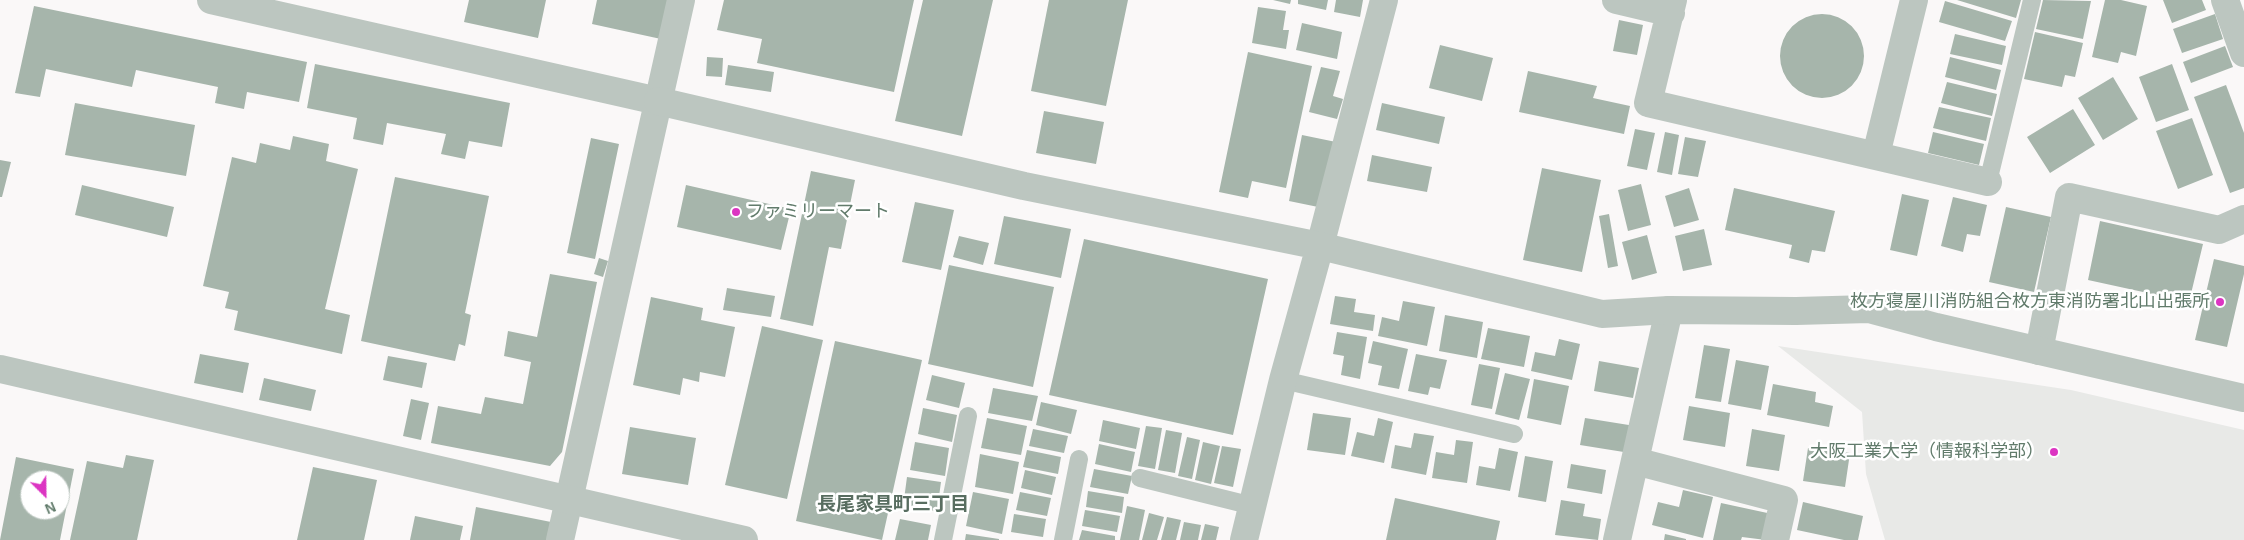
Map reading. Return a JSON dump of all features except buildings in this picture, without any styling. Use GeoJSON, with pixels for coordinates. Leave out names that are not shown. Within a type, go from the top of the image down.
{"type":"FeatureCollection","features":[{"type":"Feature","properties":{"kind":"street"},"geometry":{"type":"LineString","coordinates":[[210,0],[1024,186],[1320,246],[1602,314],[1669,310],[1796,311],[1869,309],[2244,398]]}},
{"type":"Feature","properties":{"kind":"street"},"geometry":{"type":"LineString","coordinates":[[560,540],[680,0]]}},
{"type":"Feature","properties":{"kind":"street"},"geometry":{"type":"LineString","coordinates":[[1244,540],[1283,380],[1384,0]]}},
{"type":"Feature","properties":{"kind":"street"},"geometry":{"type":"LineString","coordinates":[[1616,0],[1672,6],[1648,103],[1988,182]]}},
{"type":"Feature","properties":{"kind":"street"},"geometry":{"type":"LineString","coordinates":[[1876,155],[1914,0]]}},
{"type":"Feature","properties":{"kind":"street"},"geometry":{"type":"LineString","coordinates":[[2225,0],[2244,53]]}},
{"type":"Feature","properties":{"kind":"street"},"geometry":{"type":"LineString","coordinates":[[2040,350],[2069,197],[2219,230],[2244,219]]}},
{"type":"Feature","properties":{"kind":"street"},"geometry":{"type":"LineString","coordinates":[[1617,540],[1669,310]]}},
{"type":"Feature","properties":{"kind":"street"},"geometry":{"type":"LineString","coordinates":[[0,368],[744,540]]}},
{"type":"Feature","properties":{"kind":"street"},"geometry":{"type":"LineString","coordinates":[[1635,461],[1784,500],[1775,540]]}},
{"type":"Feature","properties":{"kind":"lane"},"geometry":{"type":"LineString","coordinates":[[1988,182],[2032,0]]}},
{"type":"Feature","properties":{"kind":"lane"},"geometry":{"type":"LineString","coordinates":[[1283,380],[1514,434]]}},
{"type":"Feature","properties":{"kind":"lane"},"geometry":{"type":"LineString","coordinates":[[943,540],[968,416]]}},
{"type":"Feature","properties":{"kind":"lane"},"geometry":{"type":"LineString","coordinates":[[1063,540],[1079,459]]}},
{"type":"Feature","properties":{"kind":"lane"},"geometry":{"type":"LineString","coordinates":[[1140,478],[1252,506]]}},
{"type":"Feature","properties":{"kind":"shaded area","name":"大阪工業大学（情報科学部）"},"geometry":{"type":"Polygon","coordinates":[[[1778,346],[2071,390],[2244,430],[2244,540],[1885,540],[1866,474],[1862,412],[1778,346]]]}},
{"type":"Feature","properties":{"kind":"place","name":"ファミリーマート"},"geometry":{"type":"Point","coordinates":[736,212]}},
{"type":"Feature","properties":{"kind":"place","name":"枚方寝屋川消防組合枚方東消防署北山出張所"},"geometry":{"type":"Point","coordinates":[2220,302]}},
{"type":"Feature","properties":{"kind":"place","name":"大阪工業大学（情報科学部）"},"geometry":{"type":"Point","coordinates":[2054,452]}},
{"type":"Feature","properties":{"kind":"district","name":"長尾家具町三丁目"},"geometry":{"type":"Point","coordinates":[893,505]}}]}
